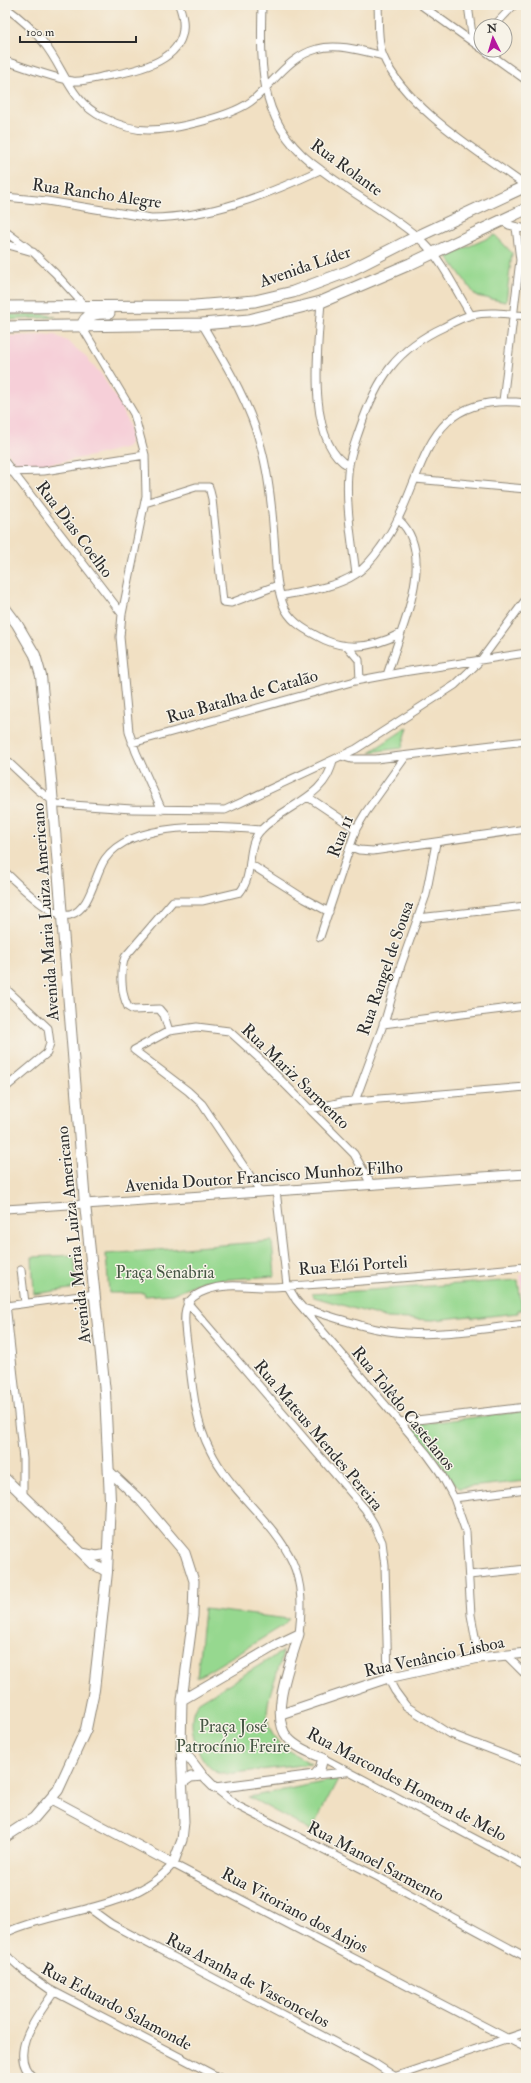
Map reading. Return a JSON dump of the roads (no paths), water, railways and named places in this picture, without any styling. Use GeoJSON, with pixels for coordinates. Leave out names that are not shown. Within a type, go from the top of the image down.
{"type":"FeatureCollection","features":[{"type":"Feature","properties":{"kind":"main road","name":"Avenida Líder"},"geometry":{"type":"LineString","coordinates":[[5,307],[170,306],[229,304],[255,301],[293,292],[349,271],[417,237],[526,186]]}},
{"type":"Feature","properties":{"kind":"main road","name":"Avenida Líder"},"geometry":{"type":"LineString","coordinates":[[5,327],[202,324],[249,320],[321,302],[526,209]]}},
{"type":"Feature","properties":{"kind":"main road"},"geometry":{"type":"LineString","coordinates":[[82,327],[85,318],[96,313],[156,311],[170,306]]}},
{"type":"Feature","properties":{"kind":"main road","name":"Avenida Maria Luiza Americano"},"geometry":{"type":"LineString","coordinates":[[5,608],[17,624],[36,655],[41,676],[53,800],[85,1204],[105,1392],[110,1486],[107,1572],[94,1690],[86,1730],[64,1780],[51,1799],[34,1818],[5,1837]]}},
{"type":"Feature","properties":{"kind":"street"},"geometry":{"type":"LineString","coordinates":[[5,61],[74,81],[124,73],[143,68],[169,55],[183,34],[184,24],[178,5]]}},
{"type":"Feature","properties":{"kind":"street","name":"Rua Rolante"},"geometry":{"type":"LineString","coordinates":[[262,5],[265,88],[273,117],[280,129],[290,143],[320,170],[417,237],[432,252],[471,315]]}},
{"type":"Feature","properties":{"kind":"street"},"geometry":{"type":"LineString","coordinates":[[378,5],[379,35],[383,56],[398,82],[416,102],[442,125],[526,186]]}},
{"type":"Feature","properties":{"kind":"street"},"geometry":{"type":"LineString","coordinates":[[421,5],[473,41]]}},
{"type":"Feature","properties":{"kind":"street"},"geometry":{"type":"LineString","coordinates":[[468,5],[473,24]]}},
{"type":"Feature","properties":{"kind":"street"},"geometry":{"type":"LineString","coordinates":[[502,18],[514,5]]}},
{"type":"Feature","properties":{"kind":"street"},"geometry":{"type":"LineString","coordinates":[[5,7],[29,27],[43,42],[74,94],[85,106],[104,118],[126,127],[147,130],[164,129],[213,118],[236,110],[254,100],[279,72],[301,55],[318,48],[335,46],[383,56]]}},
{"type":"Feature","properties":{"kind":"street"},"geometry":{"type":"LineString","coordinates":[[495,58],[526,80]]}},
{"type":"Feature","properties":{"kind":"street","name":"Rua Rancho Alegre"},"geometry":{"type":"LineString","coordinates":[[5,197],[55,202],[151,218],[168,218],[237,204],[289,185],[320,170]]}},
{"type":"Feature","properties":{"kind":"street"},"geometry":{"type":"LineString","coordinates":[[502,220],[516,227],[526,229]]}},
{"type":"Feature","properties":{"kind":"street"},"geometry":{"type":"LineString","coordinates":[[503,401],[520,260],[516,227]]}},
{"type":"Feature","properties":{"kind":"street"},"geometry":{"type":"LineString","coordinates":[[5,231],[33,252],[56,273],[85,306]]}},
{"type":"Feature","properties":{"kind":"street"},"geometry":{"type":"LineString","coordinates":[[5,244],[33,252]]}},
{"type":"Feature","properties":{"kind":"street"},"geometry":{"type":"LineString","coordinates":[[321,302],[318,384],[320,418],[334,454],[349,466]]}},
{"type":"Feature","properties":{"kind":"street"},"geometry":{"type":"LineString","coordinates":[[356,574],[348,499],[349,466],[367,408],[376,387],[388,368],[415,343],[436,330],[471,315],[514,314],[526,316]]}},
{"type":"Feature","properties":{"kind":"street"},"geometry":{"type":"LineString","coordinates":[[202,324],[247,406],[261,445],[271,502],[278,585],[286,609],[296,623],[306,631],[331,642],[348,647],[378,642],[401,633]]}},
{"type":"Feature","properties":{"kind":"street"},"geometry":{"type":"LineString","coordinates":[[82,327],[134,414],[145,455],[145,502],[122,614],[120,637],[121,664],[128,726],[132,742],[162,810]]}},
{"type":"Feature","properties":{"kind":"street"},"geometry":{"type":"LineString","coordinates":[[281,596],[322,587],[345,580],[356,574],[374,557],[399,520],[433,437],[445,423],[457,413],[476,405],[503,401],[526,403]]}},
{"type":"Feature","properties":{"kind":"street"},"geometry":{"type":"LineString","coordinates":[[5,472],[44,471],[145,455]]}},
{"type":"Feature","properties":{"kind":"street","name":"Rua Dias Coelho"},"geometry":{"type":"LineString","coordinates":[[5,462],[122,614]]}},
{"type":"Feature","properties":{"kind":"street"},"geometry":{"type":"LineString","coordinates":[[415,480],[526,489]]}},
{"type":"Feature","properties":{"kind":"street"},"geometry":{"type":"LineString","coordinates":[[145,502],[196,487],[209,487],[212,499],[223,602],[231,603],[278,585]]}},
{"type":"Feature","properties":{"kind":"street"},"geometry":{"type":"LineString","coordinates":[[388,675],[413,593],[416,553],[409,531],[399,520]]}},
{"type":"Feature","properties":{"kind":"street"},"geometry":{"type":"LineString","coordinates":[[5,759],[38,790],[57,804],[162,810],[225,810],[341,756],[455,685],[481,660],[526,599]]}},
{"type":"Feature","properties":{"kind":"street"},"geometry":{"type":"LineString","coordinates":[[348,647],[359,660],[360,680]]}},
{"type":"Feature","properties":{"kind":"street","name":"Rua Batalha de Catalão"},"geometry":{"type":"LineString","coordinates":[[132,742],[360,680],[526,653]]}},
{"type":"Feature","properties":{"kind":"street"},"geometry":{"type":"LineString","coordinates":[[341,756],[362,759],[406,756],[526,741]]}},
{"type":"Feature","properties":{"kind":"street","name":"Rua 11"},"geometry":{"type":"LineString","coordinates":[[320,937],[356,829],[366,812],[406,756]]}},
{"type":"Feature","properties":{"kind":"street"},"geometry":{"type":"LineString","coordinates":[[169,1031],[164,1015],[159,1009],[153,1008],[133,1010],[128,1007],[123,986],[122,969],[125,957],[173,901],[202,901],[240,892],[246,880],[253,842],[261,830],[272,820],[308,797],[324,784],[329,776],[333,760]]}},
{"type":"Feature","properties":{"kind":"street"},"geometry":{"type":"LineString","coordinates":[[308,797],[356,829]]}},
{"type":"Feature","properties":{"kind":"street"},"geometry":{"type":"LineString","coordinates":[[5,872],[40,902],[61,915],[68,915],[78,910],[87,897],[105,859],[122,844],[136,836],[173,828],[261,830]]}},
{"type":"Feature","properties":{"kind":"street"},"geometry":{"type":"LineString","coordinates":[[351,847],[359,850],[374,851],[526,829]]}},
{"type":"Feature","properties":{"kind":"street","name":"Rua Rangel de Sousa"},"geometry":{"type":"LineString","coordinates":[[355,1101],[383,1024],[418,918],[430,878],[436,843]]}},
{"type":"Feature","properties":{"kind":"street"},"geometry":{"type":"LineString","coordinates":[[250,864],[305,899],[329,912]]}},
{"type":"Feature","properties":{"kind":"street"},"geometry":{"type":"LineString","coordinates":[[418,918],[526,906]]}},
{"type":"Feature","properties":{"kind":"street"},"geometry":{"type":"LineString","coordinates":[[5,988],[45,1023],[50,1034],[47,1052],[5,1088]]}},
{"type":"Feature","properties":{"kind":"street"},"geometry":{"type":"LineString","coordinates":[[383,1024],[526,1006]]}},
{"type":"Feature","properties":{"kind":"street","name":"Rua Mariz Sarmento"},"geometry":{"type":"LineString","coordinates":[[261,1192],[202,1104],[188,1091],[134,1050],[169,1031],[197,1027],[229,1031],[311,1109],[354,1154],[371,1184]]}},
{"type":"Feature","properties":{"kind":"street"},"geometry":{"type":"LineString","coordinates":[[311,1109],[334,1103],[526,1087]]}},
{"type":"Feature","properties":{"kind":"street","name":"Avenida Doutor Francisco Munhoz Filho"},"geometry":{"type":"LineString","coordinates":[[5,1209],[526,1174]]}},
{"type":"Feature","properties":{"kind":"street","name":"Rua Tolêdo Castelanos"},"geometry":{"type":"LineString","coordinates":[[276,1190],[287,1285],[303,1308],[400,1422],[440,1472],[454,1498],[466,1532],[471,1615],[480,1658]]}},
{"type":"Feature","properties":{"kind":"street","name":"Rua Elói Porteli"},"geometry":{"type":"LineString","coordinates":[[187,1302],[196,1294],[215,1287],[287,1285],[526,1267]]}},
{"type":"Feature","properties":{"kind":"street"},"geometry":{"type":"LineString","coordinates":[[21,1270],[25,1303]]}},
{"type":"Feature","properties":{"kind":"street"},"geometry":{"type":"LineString","coordinates":[[6,1306],[95,1294]]}},
{"type":"Feature","properties":{"kind":"street"},"geometry":{"type":"LineString","coordinates":[[5,1295],[23,1459],[23,1496]]}},
{"type":"Feature","properties":{"kind":"street","name":"Rua Marcondes Homem de Melo"},"geometry":{"type":"LineString","coordinates":[[187,1302],[186,1332],[196,1414],[210,1451],[224,1472],[284,1543],[299,1579],[301,1594],[299,1634],[284,1685],[281,1714],[285,1733],[289,1739],[347,1772],[526,1866]]}},
{"type":"Feature","properties":{"kind":"street","name":"Rua Mateus Mendes Pereira"},"geometry":{"type":"LineString","coordinates":[[187,1302],[365,1509],[374,1524],[382,1542],[385,1566],[388,1678]]}},
{"type":"Feature","properties":{"kind":"street"},"geometry":{"type":"LineString","coordinates":[[303,1308],[369,1328],[408,1334],[435,1334],[526,1324]]}},
{"type":"Feature","properties":{"kind":"street"},"geometry":{"type":"LineString","coordinates":[[400,1422],[526,1406]]}},
{"type":"Feature","properties":{"kind":"street"},"geometry":{"type":"LineString","coordinates":[[5,1933],[110,1902],[144,1888],[165,1873],[173,1864],[182,1840],[184,1822],[181,1747],[182,1700],[194,1616],[194,1581],[191,1567],[185,1553],[141,1501],[109,1471]]}},
{"type":"Feature","properties":{"kind":"street"},"geometry":{"type":"LineString","coordinates":[[5,1478],[93,1564],[107,1572]]}},
{"type":"Feature","properties":{"kind":"street"},"geometry":{"type":"LineString","coordinates":[[110,1486],[118,1485],[126,1487]]}},
{"type":"Feature","properties":{"kind":"street"},"geometry":{"type":"LineString","coordinates":[[454,1498],[526,1489]]}},
{"type":"Feature","properties":{"kind":"street"},"geometry":{"type":"LineString","coordinates":[[82,1552],[97,1556],[108,1554]]}},
{"type":"Feature","properties":{"kind":"street"},"geometry":{"type":"LineString","coordinates":[[469,1575],[526,1569]]}},
{"type":"Feature","properties":{"kind":"street"},"geometry":{"type":"LineString","coordinates":[[182,1700],[278,1644],[299,1634]]}},
{"type":"Feature","properties":{"kind":"street","name":"Rua Venâncio Lisboa"},"geometry":{"type":"LineString","coordinates":[[281,1714],[388,1678],[480,1658],[526,1653]]}},
{"type":"Feature","properties":{"kind":"street"},"geometry":{"type":"LineString","coordinates":[[506,1655],[526,1675]]}},
{"type":"Feature","properties":{"kind":"street"},"geometry":{"type":"LineString","coordinates":[[388,1678],[406,1706],[417,1715],[448,1733],[526,1763]]}},
{"type":"Feature","properties":{"kind":"street"},"geometry":{"type":"LineString","coordinates":[[181,1747],[203,1776],[215,1788],[347,1772]]}},
{"type":"Feature","properties":{"kind":"street"},"geometry":{"type":"LineString","coordinates":[[315,1775],[320,1768],[323,1758]]}},
{"type":"Feature","properties":{"kind":"street"},"geometry":{"type":"LineString","coordinates":[[182,1784],[191,1777],[203,1776]]}},
{"type":"Feature","properties":{"kind":"street","name":"Rua Manoel Sarmento"},"geometry":{"type":"LineString","coordinates":[[215,1788],[238,1806],[378,1877],[526,1957]]}},
{"type":"Feature","properties":{"kind":"street","name":"Rua Vitoriano dos Anjos"},"geometry":{"type":"LineString","coordinates":[[51,1799],[505,2039],[526,2048]]}},
{"type":"Feature","properties":{"kind":"street","name":"Rua Aranha de Vasconcelos"},"geometry":{"type":"LineString","coordinates":[[89,1908],[111,1924],[374,2063],[392,2077]]}},
{"type":"Feature","properties":{"kind":"street","name":"Rua Eduardo Salamonde"},"geometry":{"type":"LineString","coordinates":[[5,1954],[25,1972],[54,1992],[220,2078]]}},
{"type":"Feature","properties":{"kind":"street"},"geometry":{"type":"LineString","coordinates":[[34,2078],[28,2074],[24,2065],[22,2056],[23,2045],[54,1992]]}},
{"type":"Feature","properties":{"kind":"street"},"geometry":{"type":"LineString","coordinates":[[392,2077],[526,2032]]}},
{"type":"Feature","properties":{"kind":"park label","name":"Praça Senabria"},"geometry":{"type":"Point","coordinates":[165,1272]}},
{"type":"Feature","properties":{"kind":"park label","name":"Praça José Patrocínio Freire"},"geometry":{"type":"Point","coordinates":[233,1736]}}]}
